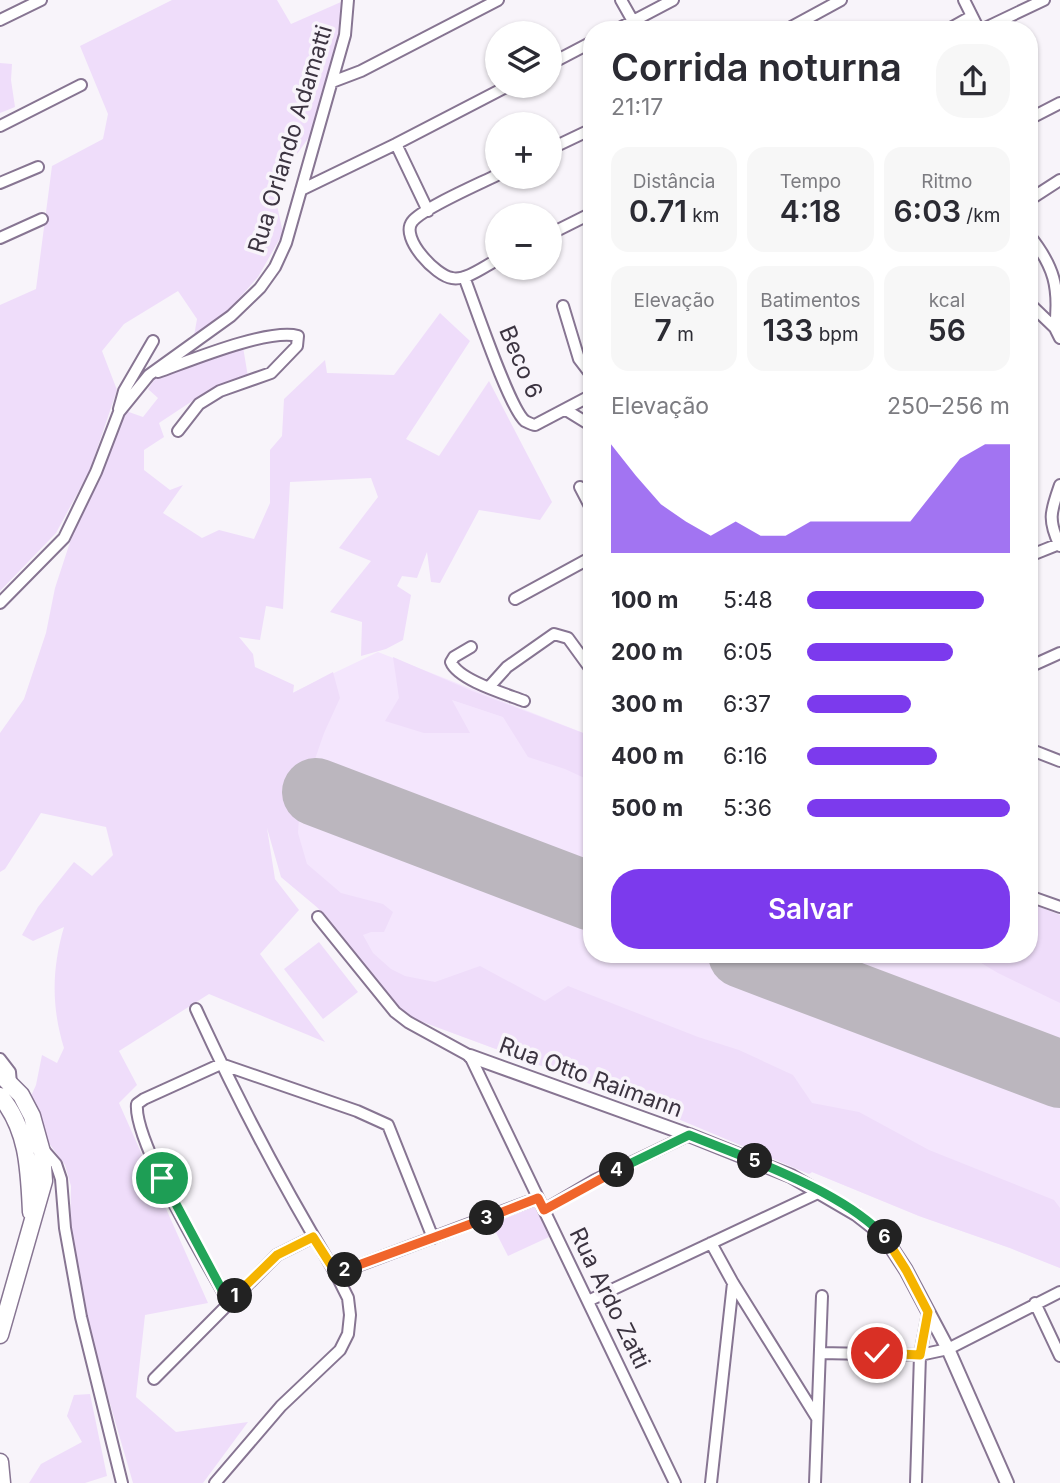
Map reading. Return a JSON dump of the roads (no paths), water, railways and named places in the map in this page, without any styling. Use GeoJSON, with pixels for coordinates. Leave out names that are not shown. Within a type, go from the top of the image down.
{"type":"FeatureCollection","features":[{"type":"Feature","properties":{"kind":"main road"},"geometry":{"type":"LineString","coordinates":[[0,1074],[4,1092],[23,1140],[29,1170],[32,1228]]}},
{"type":"Feature","properties":{"kind":"main road"},"geometry":{"type":"LineString","coordinates":[[0,1335],[44,1181],[40,1146],[32,1116],[21,1095],[4,1092]]}},
{"type":"Feature","properties":{"kind":"main road"},"geometry":{"type":"LineString","coordinates":[[0,1462],[2,1483]]}},
{"type":"Feature","properties":{"kind":"street"},"geometry":{"type":"LineString","coordinates":[[0,20],[41,0]]}},
{"type":"Feature","properties":{"kind":"street","name":"Rua Orlando Adamatti"},"geometry":{"type":"LineString","coordinates":[[0,603],[64,538],[96,472],[119,411],[149,375],[232,316],[260,288],[275,267],[286,243],[302,190],[345,35],[348,0]]}},
{"type":"Feature","properties":{"kind":"street"},"geometry":{"type":"LineString","coordinates":[[332,82],[361,71],[498,0]]}},
{"type":"Feature","properties":{"kind":"street"},"geometry":{"type":"LineString","coordinates":[[621,0],[634,21]]}},
{"type":"Feature","properties":{"kind":"street"},"geometry":{"type":"LineString","coordinates":[[642,21],[673,0]]}},
{"type":"Feature","properties":{"kind":"street"},"geometry":{"type":"LineString","coordinates":[[802,21],[841,0]]}},
{"type":"Feature","properties":{"kind":"street"},"geometry":{"type":"LineString","coordinates":[[964,0],[975,21]]}},
{"type":"Feature","properties":{"kind":"street"},"geometry":{"type":"LineString","coordinates":[[999,21],[1044,0]]}},
{"type":"Feature","properties":{"kind":"street"},"geometry":{"type":"LineString","coordinates":[[963,21],[972,16]]}},
{"type":"Feature","properties":{"kind":"street"},"geometry":{"type":"LineString","coordinates":[[562,58],[583,47]]}},
{"type":"Feature","properties":{"kind":"street"},"geometry":{"type":"LineString","coordinates":[[0,126],[81,85]]}},
{"type":"Feature","properties":{"kind":"street"},"geometry":{"type":"LineString","coordinates":[[302,190],[485,98]]}},
{"type":"Feature","properties":{"kind":"street"},"geometry":{"type":"LineString","coordinates":[[1038,114],[1060,103]]}},
{"type":"Feature","properties":{"kind":"street"},"geometry":{"type":"LineString","coordinates":[[562,143],[583,133]]}},
{"type":"Feature","properties":{"kind":"street"},"geometry":{"type":"LineString","coordinates":[[396,144],[428,211]]}},
{"type":"Feature","properties":{"kind":"street"},"geometry":{"type":"LineString","coordinates":[[0,183],[37,167]]}},
{"type":"Feature","properties":{"kind":"street"},"geometry":{"type":"LineString","coordinates":[[1038,195],[1060,180]]}},
{"type":"Feature","properties":{"kind":"street"},"geometry":{"type":"LineString","coordinates":[[485,181],[412,220],[409,229],[411,240],[422,257],[441,274],[453,279],[464,277],[485,266]]}},
{"type":"Feature","properties":{"kind":"street"},"geometry":{"type":"LineString","coordinates":[[562,228],[583,218]]}},
{"type":"Feature","properties":{"kind":"street"},"geometry":{"type":"LineString","coordinates":[[0,238],[42,219]]}},
{"type":"Feature","properties":{"kind":"street"},"geometry":{"type":"LineString","coordinates":[[1038,248],[1053,269],[1058,285],[1057,333]]}},
{"type":"Feature","properties":{"kind":"street","name":"Beco 6"},"geometry":{"type":"LineString","coordinates":[[464,277],[503,377],[526,422],[535,425],[583,400]]}},
{"type":"Feature","properties":{"kind":"street"},"geometry":{"type":"LineString","coordinates":[[563,306],[583,364]]}},
{"type":"Feature","properties":{"kind":"street"},"geometry":{"type":"LineString","coordinates":[[1038,313],[1057,333]]}},
{"type":"Feature","properties":{"kind":"street"},"geometry":{"type":"LineString","coordinates":[[149,375],[245,342],[292,334],[298,336],[297,346],[271,373],[220,391],[199,404],[178,431]]}},
{"type":"Feature","properties":{"kind":"street"},"geometry":{"type":"LineString","coordinates":[[119,411],[124,391],[153,341]]}},
{"type":"Feature","properties":{"kind":"street"},"geometry":{"type":"LineString","coordinates":[[566,410],[583,420]]}},
{"type":"Feature","properties":{"kind":"street"},"geometry":{"type":"LineString","coordinates":[[1038,553],[1059,545],[1052,529],[1051,516],[1052,505],[1060,485]]}},
{"type":"Feature","properties":{"kind":"street"},"geometry":{"type":"LineString","coordinates":[[580,487],[583,493]]}},
{"type":"Feature","properties":{"kind":"street"},"geometry":{"type":"LineString","coordinates":[[515,599],[583,562]]}},
{"type":"Feature","properties":{"kind":"street"},"geometry":{"type":"LineString","coordinates":[[489,687],[507,667],[554,634],[562,634],[568,638],[583,659]]}},
{"type":"Feature","properties":{"kind":"street"},"geometry":{"type":"LineString","coordinates":[[471,647],[454,657],[452,666],[468,677],[524,701]]}},
{"type":"Feature","properties":{"kind":"street"},"geometry":{"type":"LineString","coordinates":[[1038,663],[1060,653]]}},
{"type":"Feature","properties":{"kind":"street"},"geometry":{"type":"LineString","coordinates":[[1038,752],[1060,761]]}},
{"type":"Feature","properties":{"kind":"street"},"geometry":{"type":"LineString","coordinates":[[1038,899],[1060,907]]}},
{"type":"Feature","properties":{"kind":"street","name":"Rua Otto Raimann"},"geometry":{"type":"LineString","coordinates":[[318,917],[395,1012],[408,1022],[470,1056],[689,1135],[791,1176],[856,1214],[883,1235],[906,1270],[948,1349],[1007,1483]]}},
{"type":"Feature","properties":{"kind":"street"},"geometry":{"type":"LineString","coordinates":[[196,1009],[221,1064],[313,1237],[336,1273],[348,1298],[350,1315],[348,1334],[340,1350],[281,1406],[215,1483]]}},
{"type":"Feature","properties":{"kind":"street","name":"Rua Ardo Zatti"},"geometry":{"type":"LineString","coordinates":[[470,1056],[675,1483]]}},
{"type":"Feature","properties":{"kind":"street"},"geometry":{"type":"LineString","coordinates":[[0,1059],[10,1072],[4,1092]]}},
{"type":"Feature","properties":{"kind":"street"},"geometry":{"type":"LineString","coordinates":[[229,1303],[162,1178],[140,1129],[136,1112],[137,1104],[144,1099],[221,1064],[357,1111],[388,1125],[433,1238]]}},
{"type":"Feature","properties":{"kind":"street"},"geometry":{"type":"LineString","coordinates":[[544,1210],[594,1180],[689,1135]]}},
{"type":"Feature","properties":{"kind":"street"},"geometry":{"type":"LineString","coordinates":[[23,1140],[40,1146],[56,1164],[61,1179],[65,1228],[80,1317],[122,1483]]}},
{"type":"Feature","properties":{"kind":"street"},"geometry":{"type":"LineString","coordinates":[[588,1301],[820,1192]]}},
{"type":"Feature","properties":{"kind":"street"},"geometry":{"type":"LineString","coordinates":[[336,1273],[538,1198]]}},
{"type":"Feature","properties":{"kind":"street"},"geometry":{"type":"LineString","coordinates":[[154,1379],[277,1255],[313,1237]]}},
{"type":"Feature","properties":{"kind":"street"},"geometry":{"type":"LineString","coordinates":[[711,1243],[817,1418]]}},
{"type":"Feature","properties":{"kind":"street"},"geometry":{"type":"LineString","coordinates":[[711,1483],[733,1283]]}},
{"type":"Feature","properties":{"kind":"street"},"geometry":{"type":"LineString","coordinates":[[820,1353],[920,1355],[948,1349],[1060,1292]]}},
{"type":"Feature","properties":{"kind":"street"},"geometry":{"type":"LineString","coordinates":[[816,1483],[822,1296]]}},
{"type":"Feature","properties":{"kind":"street"},"geometry":{"type":"LineString","coordinates":[[1035,1303],[1060,1356]]}},
{"type":"Feature","properties":{"kind":"street"},"geometry":{"type":"LineString","coordinates":[[916,1483],[920,1355],[928,1312]]}}]}
